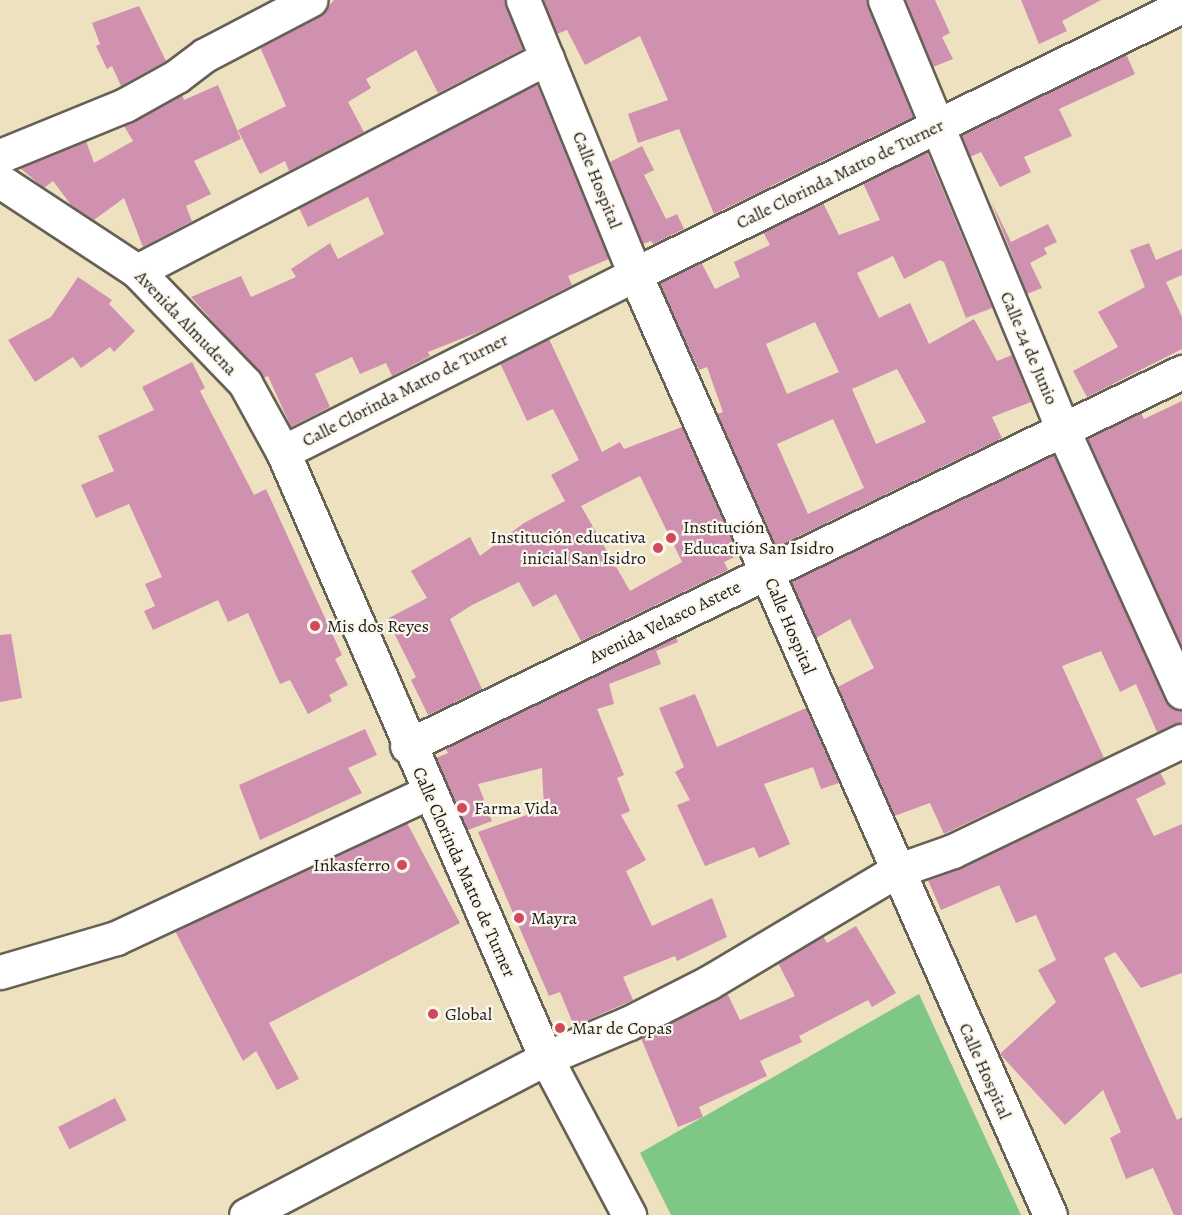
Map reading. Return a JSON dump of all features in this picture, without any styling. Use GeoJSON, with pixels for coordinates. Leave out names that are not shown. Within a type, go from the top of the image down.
{"type":"FeatureCollection","features":[{"type":"Feature","properties":{"kind":"street"},"geometry":{"type":"LineString","coordinates":[[0,156],[126,105],[177,76],[205,55],[310,0]]}},
{"type":"Feature","properties":{"kind":"street","name":"Calle Hospital"},"geometry":{"type":"LineString","coordinates":[[523,0],[635,274],[896,871],[1050,1215]]}},
{"type":"Feature","properties":{"kind":"street","name":"Calle 24 de Junio"},"geometry":{"type":"LineString","coordinates":[[885,0],[1062,428],[1182,692]]}},
{"type":"Feature","properties":{"kind":"street","name":"Calle Clorinda Matto de Turner"},"geometry":{"type":"LineString","coordinates":[[629,1215],[546,1058],[408,746],[283,452],[635,274],[1182,6]]}},
{"type":"Feature","properties":{"kind":"street"},"geometry":{"type":"LineString","coordinates":[[137,271],[547,58]]}},
{"type":"Feature","properties":{"kind":"street","name":"Avenida Almudena"},"geometry":{"type":"LineString","coordinates":[[4,189],[137,271],[244,383],[283,452]]}},
{"type":"Feature","properties":{"kind":"street","name":"Avenida Velasco Astete"},"geometry":{"type":"LineString","coordinates":[[408,746],[1182,372]]}},
{"type":"Feature","properties":{"kind":"street"},"geometry":{"type":"LineString","coordinates":[[246,1215],[546,1058],[629,1023],[708,983],[896,871],[953,851],[1182,741]]}},
{"type":"Feature","properties":{"kind":"street"},"geometry":{"type":"LineString","coordinates":[[0,972],[116,938],[429,792]]}},
{"type":"Feature","properties":{"kind":"green space"},"geometry":{"type":"Polygon","coordinates":[[[919,994],[1021,1215],[671,1215],[640,1153],[919,994]]]}},
{"type":"Feature","properties":{"kind":"building"},"geometry":{"type":"Polygon","coordinates":[[[334,0],[505,0],[523,49],[438,93],[416,50],[366,79],[371,88],[348,102],[364,132],[289,171],[285,161],[260,174],[238,130],[286,106],[260,47],[319,17],[334,0]]]}},
{"type":"Feature","properties":{"kind":"building"},"geometry":{"type":"Polygon","coordinates":[[[543,0],[867,0],[913,117],[714,214],[679,129],[638,143],[628,114],[668,100],[640,36],[585,65],[567,30],[557,34],[543,0]]]}},
{"type":"Feature","properties":{"kind":"building"},"geometry":{"type":"Polygon","coordinates":[[[905,0],[935,0],[950,33],[942,37],[953,59],[933,67],[905,0]]]}},
{"type":"Feature","properties":{"kind":"building"},"geometry":{"type":"Polygon","coordinates":[[[1021,0],[1101,0],[1062,21],[1067,31],[1039,44],[1021,0]]]}},
{"type":"Feature","properties":{"kind":"building"},"geometry":{"type":"Polygon","coordinates":[[[139,6],[166,61],[121,86],[112,66],[107,69],[96,46],[100,44],[92,23],[139,6]]]}},
{"type":"Feature","properties":{"kind":"building"},"geometry":{"type":"Polygon","coordinates":[[[1126,54],[1135,74],[1059,109],[1072,136],[1024,157],[1031,172],[1000,187],[981,152],[970,157],[961,135],[1126,54]]]}},
{"type":"Feature","properties":{"kind":"building"},"geometry":{"type":"Polygon","coordinates":[[[537,84],[609,259],[568,276],[572,285],[481,331],[428,352],[430,356],[392,376],[386,363],[360,374],[352,357],[315,374],[330,407],[291,427],[268,376],[264,378],[191,297],[241,276],[251,297],[296,277],[291,269],[330,243],[338,259],[384,234],[368,197],[308,227],[299,208],[537,84]]]}},
{"type":"Feature","properties":{"kind":"building"},"geometry":{"type":"Polygon","coordinates":[[[218,85],[241,139],[194,161],[211,194],[186,206],[192,221],[143,247],[124,198],[94,220],[71,205],[53,181],[44,188],[20,168],[86,141],[94,163],[133,141],[124,126],[182,95],[184,100],[218,85]]]}},
{"type":"Feature","properties":{"kind":"building"},"geometry":{"type":"Polygon","coordinates":[[[642,146],[654,170],[644,175],[666,219],[677,214],[684,229],[653,244],[651,241],[643,244],[610,162],[642,146]]]}},
{"type":"Feature","properties":{"kind":"building"},"geometry":{"type":"Polygon","coordinates":[[[927,152],[992,308],[966,318],[944,262],[940,260],[904,279],[893,256],[857,273],[879,318],[910,303],[929,344],[974,319],[997,361],[1012,355],[1031,402],[992,417],[1002,438],[776,547],[717,414],[723,412],[707,367],[699,370],[659,283],[701,262],[715,289],[740,277],[734,262],[770,245],[763,232],[823,203],[839,235],[880,220],[863,183],[927,152]],[[815,322],[766,344],[787,394],[839,372],[815,322]],[[897,369],[852,389],[876,444],[926,422],[897,369]],[[833,419],[777,444],[808,514],[864,488],[833,419]]]}},
{"type":"Feature","properties":{"kind":"building"},"geometry":{"type":"Polygon","coordinates":[[[991,201],[1011,242],[1048,224],[1057,242],[1044,248],[1047,254],[1030,263],[1042,288],[1027,294],[991,201]]]}},
{"type":"Feature","properties":{"kind":"building"},"geometry":{"type":"Polygon","coordinates":[[[1149,243],[1156,260],[1182,249],[1182,275],[1166,282],[1182,317],[1182,349],[1087,397],[1073,371],[1118,347],[1098,312],[1145,287],[1130,250],[1149,243]]]}},
{"type":"Feature","properties":{"kind":"building"},"geometry":{"type":"Polygon","coordinates":[[[78,277],[112,300],[109,304],[135,331],[114,352],[110,347],[81,368],[73,357],[35,382],[8,340],[51,317],[78,277]]]}},
{"type":"Feature","properties":{"kind":"building"},"geometry":{"type":"Polygon","coordinates":[[[549,339],[602,452],[620,442],[624,449],[682,427],[739,555],[724,562],[728,570],[581,641],[556,594],[533,607],[519,582],[472,605],[450,619],[482,689],[428,715],[411,680],[416,677],[387,619],[427,598],[411,571],[470,537],[480,556],[524,523],[565,501],[551,475],[579,460],[553,409],[527,421],[500,363],[549,339]],[[640,476],[581,506],[630,591],[682,562],[640,476]]]}},
{"type":"Feature","properties":{"kind":"building"},"geometry":{"type":"Polygon","coordinates":[[[192,362],[205,388],[200,391],[254,495],[266,489],[342,655],[335,659],[348,685],[329,695],[332,701],[308,714],[290,680],[280,684],[248,613],[228,622],[218,600],[153,630],[144,611],[155,606],[145,584],[162,577],[129,504],[96,518],[81,485],[114,471],[98,436],[154,410],[142,387],[192,362]]]}},
{"type":"Feature","properties":{"kind":"building"},"geometry":{"type":"Polygon","coordinates":[[[1182,401],[1182,647],[1087,438],[1141,413],[1144,419],[1182,401]]]}},
{"type":"Feature","properties":{"kind":"building"},"geometry":{"type":"Polygon","coordinates":[[[1054,455],[1165,700],[1172,708],[1182,710],[1182,722],[1157,732],[1136,684],[1120,692],[1101,651],[1062,666],[1104,758],[944,834],[930,803],[894,816],[838,687],[874,668],[850,619],[816,638],[791,581],[1054,455]]]}},
{"type":"Feature","properties":{"kind":"building"},"geometry":{"type":"Polygon","coordinates":[[[11,634],[22,698],[0,702],[0,635],[11,634]]]}},
{"type":"Feature","properties":{"kind":"building"},"geometry":{"type":"Polygon","coordinates":[[[676,637],[678,642],[656,651],[661,664],[609,684],[614,704],[597,709],[624,775],[617,778],[630,811],[621,815],[646,860],[626,871],[652,926],[712,898],[727,937],[677,961],[675,956],[623,977],[633,1000],[574,1026],[560,992],[549,996],[478,832],[544,809],[542,768],[478,784],[492,821],[468,830],[436,758],[448,753],[445,748],[676,637]]]}},
{"type":"Feature","properties":{"kind":"building"},"geometry":{"type":"Polygon","coordinates":[[[695,694],[717,747],[806,708],[839,783],[821,789],[813,767],[764,784],[790,844],[759,858],[754,847],[705,866],[677,805],[690,800],[675,772],[684,767],[659,708],[695,694]]]}},
{"type":"Feature","properties":{"kind":"building"},"geometry":{"type":"Polygon","coordinates":[[[365,729],[377,755],[348,768],[362,793],[260,840],[239,785],[365,729]]]}},
{"type":"Feature","properties":{"kind":"building"},"geometry":{"type":"Polygon","coordinates":[[[1160,772],[1166,784],[1136,799],[1154,836],[1182,824],[1182,973],[1141,988],[1115,952],[1104,958],[1177,1120],[1182,1117],[1182,1215],[1174,1215],[1153,1168],[1126,1179],[1110,1138],[1121,1132],[1103,1090],[1065,1125],[1000,1054],[1056,1002],[1038,970],[1056,960],[1036,915],[1016,923],[999,885],[941,910],[928,880],[961,868],[1160,772]]]}},
{"type":"Feature","properties":{"kind":"building"},"geometry":{"type":"Polygon","coordinates":[[[407,823],[460,923],[269,1023],[299,1079],[277,1090],[256,1051],[243,1061],[175,931],[407,823]]]}},
{"type":"Feature","properties":{"kind":"building"},"geometry":{"type":"Polygon","coordinates":[[[856,926],[896,993],[872,1007],[868,1000],[799,1036],[802,1042],[760,1061],[767,1076],[699,1107],[703,1117],[678,1127],[641,1038],[727,993],[740,1020],[795,996],[778,963],[823,936],[827,943],[856,926]]]}},
{"type":"Feature","properties":{"kind":"building"},"geometry":{"type":"Polygon","coordinates":[[[115,1098],[126,1120],[69,1149],[58,1127],[115,1098]]]}},
{"type":"Feature","properties":{"kind":"place","name":"Institución Educativa San Isidro"},"geometry":{"type":"Point","coordinates":[671,538]}},
{"type":"Feature","properties":{"kind":"place","name":"Institución educativa inicial San Isidro"},"geometry":{"type":"Point","coordinates":[658,548]}},
{"type":"Feature","properties":{"kind":"place","name":"Mis dos Reyes"},"geometry":{"type":"Point","coordinates":[315,626]}},
{"type":"Feature","properties":{"kind":"place","name":"Farma Vida"},"geometry":{"type":"Point","coordinates":[462,808]}},
{"type":"Feature","properties":{"kind":"place","name":"Inkasferro"},"geometry":{"type":"Point","coordinates":[402,865]}},
{"type":"Feature","properties":{"kind":"place","name":"Mayra"},"geometry":{"type":"Point","coordinates":[519,918]}},
{"type":"Feature","properties":{"kind":"place","name":"Global"},"geometry":{"type":"Point","coordinates":[433,1014]}},
{"type":"Feature","properties":{"kind":"place","name":"Mar de Copas"},"geometry":{"type":"Point","coordinates":[560,1028]}}]}
